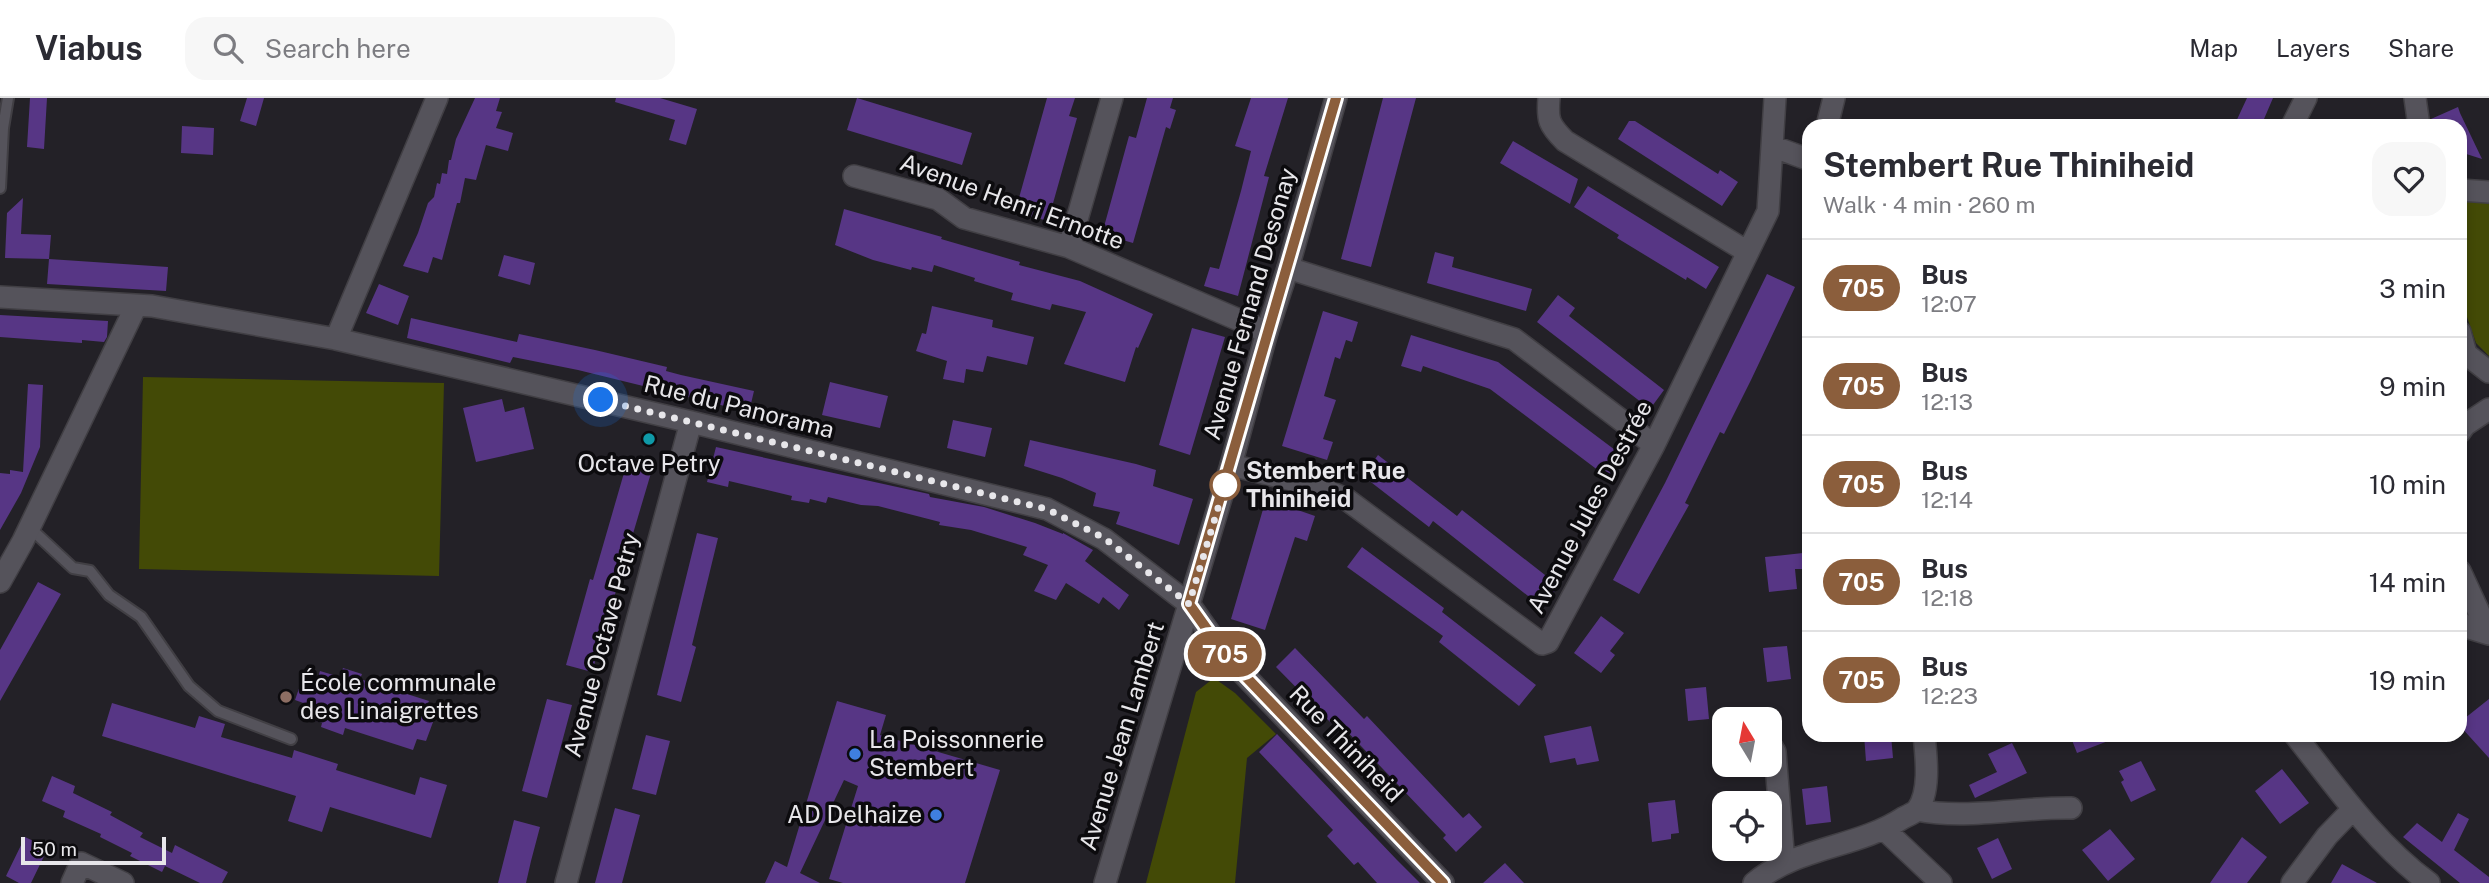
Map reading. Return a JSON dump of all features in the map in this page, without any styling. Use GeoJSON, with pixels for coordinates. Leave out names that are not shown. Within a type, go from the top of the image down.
{"type":"FeatureCollection","features":[{"type":"Feature","properties":{"kind":"street"},"geometry":{"type":"LineString","coordinates":[[336,339],[437,98]]}},
{"type":"Feature","properties":{"kind":"street"},"geometry":{"type":"LineString","coordinates":[[1069,247],[1112,98]]}},
{"type":"Feature","properties":{"kind":"street","name":"Avenue Fernand Desonay"},"geometry":{"type":"LineString","coordinates":[[1189,604],[1336,98]]}},
{"type":"Feature","properties":{"kind":"street"},"geometry":{"type":"LineString","coordinates":[[1549,98],[1547,118],[1565,141],[1746,251]]}},
{"type":"Feature","properties":{"kind":"street","name":"Avenue Jules Destrée"},"geometry":{"type":"LineString","coordinates":[[1231,465],[1316,486],[1346,499],[1542,644],[1548,642],[1654,445],[1746,251],[1768,211],[1775,98]]}},
{"type":"Feature","properties":{"kind":"street"},"geometry":{"type":"LineString","coordinates":[[1829,119],[1834,98]]}},
{"type":"Feature","properties":{"kind":"street"},"geometry":{"type":"LineString","coordinates":[[2296,119],[2306,98]]}},
{"type":"Feature","properties":{"kind":"street"},"geometry":{"type":"LineString","coordinates":[[2415,98],[2418,119]]}},
{"type":"Feature","properties":{"kind":"street"},"geometry":{"type":"LineString","coordinates":[[1774,147],[1802,157]]}},
{"type":"Feature","properties":{"kind":"street","name":"Avenue Henri Ernotte"},"geometry":{"type":"LineString","coordinates":[[854,176],[938,199],[964,218],[1069,247],[1267,332]]}},
{"type":"Feature","properties":{"kind":"street"},"geometry":{"type":"LineString","coordinates":[[2467,190],[2489,192]]}},
{"type":"Feature","properties":{"kind":"street"},"geometry":{"type":"LineString","coordinates":[[1288,268],[1514,339],[1654,445]]}},
{"type":"Feature","properties":{"kind":"street","name":"Rue du Panorama"},"geometry":{"type":"LineString","coordinates":[[0,297],[152,306],[336,339],[1047,509],[1104,538],[1189,604]]}},
{"type":"Feature","properties":{"kind":"street"},"geometry":{"type":"LineString","coordinates":[[0,582],[136,306]]}},
{"type":"Feature","properties":{"kind":"street"},"geometry":{"type":"LineString","coordinates":[[2467,360],[2489,372]]}},
{"type":"Feature","properties":{"kind":"street"},"geometry":{"type":"LineString","coordinates":[[2467,424],[2489,409]]}},
{"type":"Feature","properties":{"kind":"street","name":"Avenue Octave Petry"},"geometry":{"type":"LineString","coordinates":[[566,883],[691,422]]}},
{"type":"Feature","properties":{"kind":"street"},"geometry":{"type":"LineString","coordinates":[[2467,586],[2489,634]]}},
{"type":"Feature","properties":{"kind":"street","name":"Avenue Jean Lambert"},"geometry":{"type":"LineString","coordinates":[[1105,883],[1189,604]]}},
{"type":"Feature","properties":{"kind":"street","name":"Rue Thiniheid"},"geometry":{"type":"LineString","coordinates":[[1189,604],[1226,656],[1444,883]]}},
{"type":"Feature","properties":{"kind":"street"},"geometry":{"type":"LineString","coordinates":[[2467,627],[2489,634]]}},
{"type":"Feature","properties":{"kind":"street"},"geometry":{"type":"LineString","coordinates":[[1754,883],[1784,863],[1885,830],[1917,810],[1926,785],[1925,742]]}},
{"type":"Feature","properties":{"kind":"street"},"geometry":{"type":"LineString","coordinates":[[2300,742],[2353,810],[2402,863],[2429,883]]}},
{"type":"Feature","properties":{"kind":"street"},"geometry":{"type":"LineString","coordinates":[[1777,777],[1784,863]]}},
{"type":"Feature","properties":{"kind":"street"},"geometry":{"type":"LineString","coordinates":[[1917,810],[1940,814],[2071,808]]}},
{"type":"Feature","properties":{"kind":"street"},"geometry":{"type":"LineString","coordinates":[[2292,883],[2327,836],[2353,810]]}},
{"type":"Feature","properties":{"kind":"street"},"geometry":{"type":"LineString","coordinates":[[1885,830],[1941,883]]}},
{"type":"Feature","properties":{"kind":"street"},"geometry":{"type":"LineString","coordinates":[[72,883],[81,863],[123,883]]}},
{"type":"Feature","properties":{"kind":"lane"},"geometry":{"type":"LineString","coordinates":[[0,188],[8,98]]}},
{"type":"Feature","properties":{"kind":"lane"},"geometry":{"type":"LineString","coordinates":[[29,527],[73,568],[90,571],[110,595],[141,617],[189,685],[218,712],[291,739]]}},
{"type":"Feature","properties":{"kind":"green space"},"geometry":{"type":"Polygon","coordinates":[[[2467,196],[2489,198],[2489,356],[2476,343],[2467,317],[2467,196]]]}},
{"type":"Feature","properties":{"kind":"green space"},"geometry":{"type":"Polygon","coordinates":[[[143,377],[444,383],[439,576],[139,569],[143,377]]]}},
{"type":"Feature","properties":{"kind":"green space"},"geometry":{"type":"Polygon","coordinates":[[[1214,678],[1235,693],[1276,734],[1247,758],[1235,883],[1146,883],[1196,692],[1214,678]]]}},
{"type":"Feature","properties":{"kind":"building"},"geometry":{"type":"Polygon","coordinates":[[[30,98],[47,98],[44,149],[27,147],[30,98]]]}},
{"type":"Feature","properties":{"kind":"building"},"geometry":{"type":"Polygon","coordinates":[[[247,98],[264,98],[256,126],[240,121],[247,98]]]}},
{"type":"Feature","properties":{"kind":"building"},"geometry":{"type":"Polygon","coordinates":[[[475,98],[500,98],[496,111],[502,112],[496,128],[513,133],[508,151],[486,145],[476,180],[465,178],[442,260],[433,257],[428,273],[403,266],[428,203],[434,197],[437,183],[440,184],[442,173],[447,174],[456,139],[475,98]]]}},
{"type":"Feature","properties":{"kind":"building"},"geometry":{"type":"Polygon","coordinates":[[[616,98],[660,98],[697,109],[686,145],[669,140],[675,120],[615,102],[616,98]]]}},
{"type":"Feature","properties":{"kind":"building"},"geometry":{"type":"Polygon","coordinates":[[[857,98],[972,133],[962,165],[847,130],[857,98]]]}},
{"type":"Feature","properties":{"kind":"building"},"geometry":{"type":"Polygon","coordinates":[[[1047,98],[1075,98],[1069,116],[1077,118],[1048,221],[1015,212],[1047,98]]]}},
{"type":"Feature","properties":{"kind":"building"},"geometry":{"type":"Polygon","coordinates":[[[1147,98],[1173,98],[1170,108],[1176,110],[1170,129],[1166,127],[1133,243],[1102,234],[1129,136],[1136,138],[1147,98]]]}},
{"type":"Feature","properties":{"kind":"building"},"geometry":{"type":"Polygon","coordinates":[[[1251,98],[1288,98],[1264,176],[1269,177],[1238,296],[1204,286],[1210,267],[1219,269],[1251,151],[1235,146],[1251,98]]]}},
{"type":"Feature","properties":{"kind":"building"},"geometry":{"type":"Polygon","coordinates":[[[1383,98],[1416,98],[1371,267],[1341,259],[1383,98]]]}},
{"type":"Feature","properties":{"kind":"building"},"geometry":{"type":"Polygon","coordinates":[[[2247,98],[2273,98],[2264,119],[2237,119],[2247,98]]]}},
{"type":"Feature","properties":{"kind":"building"},"geometry":{"type":"Polygon","coordinates":[[[2458,107],[2463,119],[2431,119],[2458,107]]]}},
{"type":"Feature","properties":{"kind":"building"},"geometry":{"type":"Polygon","coordinates":[[[1629,121],[1635,121],[1718,174],[1720,170],[1738,182],[1722,206],[1618,139],[1629,121]]]}},
{"type":"Feature","properties":{"kind":"building"},"geometry":{"type":"Polygon","coordinates":[[[182,126],[214,128],[213,155],[181,153],[182,126]]]}},
{"type":"Feature","properties":{"kind":"building"},"geometry":{"type":"Polygon","coordinates":[[[2467,128],[2482,159],[2467,154],[2467,128]]]}},
{"type":"Feature","properties":{"kind":"building"},"geometry":{"type":"Polygon","coordinates":[[[1513,141],[1578,179],[1570,204],[1500,163],[1513,141]]]}},
{"type":"Feature","properties":{"kind":"building"},"geometry":{"type":"Polygon","coordinates":[[[1588,186],[1719,267],[1706,289],[1687,277],[1686,280],[1617,238],[1619,235],[1574,207],[1588,186]]]}},
{"type":"Feature","properties":{"kind":"building"},"geometry":{"type":"Polygon","coordinates":[[[23,198],[21,234],[51,235],[49,259],[5,258],[7,213],[23,198]]]}},
{"type":"Feature","properties":{"kind":"building"},"geometry":{"type":"Polygon","coordinates":[[[844,209],[942,237],[941,239],[1020,262],[1019,265],[1080,281],[1153,314],[1138,348],[1136,347],[1125,382],[1064,364],[1086,312],[1052,304],[1050,310],[1011,300],[1013,293],[934,265],[932,272],[912,267],[911,270],[873,260],[835,245],[844,209]]]}},
{"type":"Feature","properties":{"kind":"building"},"geometry":{"type":"Polygon","coordinates":[[[1435,252],[1454,257],[1452,267],[1532,289],[1526,311],[1427,283],[1435,252]]]}},
{"type":"Feature","properties":{"kind":"building"},"geometry":{"type":"Polygon","coordinates":[[[504,255],[535,263],[530,285],[498,276],[504,255]]]}},
{"type":"Feature","properties":{"kind":"building"},"geometry":{"type":"Polygon","coordinates":[[[49,259],[168,267],[166,291],[47,284],[49,259]]]}},
{"type":"Feature","properties":{"kind":"building"},"geometry":{"type":"Polygon","coordinates":[[[1767,274],[1795,287],[1724,434],[1720,432],[1685,503],[1689,505],[1639,594],[1613,580],[1665,483],[1767,274]]]}},
{"type":"Feature","properties":{"kind":"building"},"geometry":{"type":"Polygon","coordinates":[[[379,284],[409,296],[398,325],[366,313],[379,284]]]}},
{"type":"Feature","properties":{"kind":"building"},"geometry":{"type":"Polygon","coordinates":[[[1558,295],[1575,308],[1569,316],[1664,390],[1650,409],[1537,322],[1558,295]]]}},
{"type":"Feature","properties":{"kind":"building"},"geometry":{"type":"Polygon","coordinates":[[[932,306],[993,320],[992,327],[1034,337],[1027,365],[987,356],[983,372],[966,369],[964,383],[943,379],[947,361],[916,351],[922,333],[926,334],[932,306]]]}},
{"type":"Feature","properties":{"kind":"building"},"geometry":{"type":"Polygon","coordinates":[[[1323,311],[1358,322],[1352,342],[1346,340],[1340,359],[1335,357],[1324,396],[1336,400],[1323,439],[1333,442],[1327,460],[1282,446],[1323,311]]]}},
{"type":"Feature","properties":{"kind":"building"},"geometry":{"type":"Polygon","coordinates":[[[0,315],[108,321],[107,337],[104,342],[82,340],[82,343],[0,337],[0,315]]]}},
{"type":"Feature","properties":{"kind":"building"},"geometry":{"type":"Polygon","coordinates":[[[411,318],[517,342],[519,334],[595,350],[667,367],[666,371],[681,375],[754,391],[749,412],[578,370],[513,357],[510,363],[407,338],[411,318]]]}},
{"type":"Feature","properties":{"kind":"building"},"geometry":{"type":"Polygon","coordinates":[[[1192,328],[1225,337],[1190,455],[1159,445],[1192,328]]]}},
{"type":"Feature","properties":{"kind":"building"},"geometry":{"type":"Polygon","coordinates":[[[1411,335],[1498,362],[1627,459],[1611,480],[1490,389],[1423,366],[1421,372],[1401,366],[1411,335]]]}},
{"type":"Feature","properties":{"kind":"building"},"geometry":{"type":"Polygon","coordinates":[[[830,382],[888,396],[880,428],[822,415],[830,382]]]}},
{"type":"Feature","properties":{"kind":"building"},"geometry":{"type":"Polygon","coordinates":[[[28,384],[43,385],[40,447],[21,493],[0,530],[0,473],[10,474],[10,470],[23,472],[28,384]]]}},
{"type":"Feature","properties":{"kind":"building"},"geometry":{"type":"Polygon","coordinates":[[[502,399],[505,412],[524,407],[534,449],[476,462],[463,408],[502,399]]]}},
{"type":"Feature","properties":{"kind":"building"},"geometry":{"type":"Polygon","coordinates":[[[953,420],[992,428],[985,457],[947,448],[953,420]]]}},
{"type":"Feature","properties":{"kind":"building"},"geometry":{"type":"Polygon","coordinates":[[[1030,440],[1156,470],[1153,486],[1193,499],[1179,545],[1116,524],[1120,512],[1093,506],[1096,493],[1062,478],[1024,466],[1030,440]]]}},
{"type":"Feature","properties":{"kind":"building"},"geometry":{"type":"Polygon","coordinates":[[[716,447],[984,507],[1063,533],[1093,550],[1085,561],[1129,595],[1119,610],[1103,597],[1099,604],[1066,583],[1056,600],[1034,591],[1048,565],[1023,555],[1027,547],[971,530],[939,525],[940,522],[878,506],[828,497],[826,503],[810,499],[809,503],[791,500],[792,496],[729,481],[728,487],[707,482],[716,447]]]}},
{"type":"Feature","properties":{"kind":"building"},"geometry":{"type":"Polygon","coordinates":[[[1378,455],[1457,516],[1462,510],[1559,586],[1542,607],[1433,521],[1429,527],[1363,476],[1378,455]]]}},
{"type":"Feature","properties":{"kind":"building"},"geometry":{"type":"Polygon","coordinates":[[[626,466],[651,473],[592,672],[566,665],[626,466]]]}},
{"type":"Feature","properties":{"kind":"building"},"geometry":{"type":"Polygon","coordinates":[[[1266,499],[1315,516],[1307,541],[1295,537],[1265,630],[1231,619],[1266,499]]]}},
{"type":"Feature","properties":{"kind":"building"},"geometry":{"type":"Polygon","coordinates":[[[697,533],[718,538],[692,645],[696,647],[681,702],[657,695],[697,533]]]}},
{"type":"Feature","properties":{"kind":"building"},"geometry":{"type":"Polygon","coordinates":[[[1362,547],[1444,608],[1442,612],[1536,685],[1519,706],[1439,642],[1443,636],[1347,567],[1362,547]]]}},
{"type":"Feature","properties":{"kind":"building"},"geometry":{"type":"Polygon","coordinates":[[[1802,553],[1802,569],[1795,569],[1797,589],[1769,592],[1765,557],[1802,553]]]}},
{"type":"Feature","properties":{"kind":"building"},"geometry":{"type":"Polygon","coordinates":[[[38,582],[61,594],[0,701],[0,650],[38,582]]]}},
{"type":"Feature","properties":{"kind":"building"},"geometry":{"type":"Polygon","coordinates":[[[1601,616],[1624,633],[1610,651],[1615,655],[1601,673],[1574,653],[1601,616]]]}},
{"type":"Feature","properties":{"kind":"building"},"geometry":{"type":"Polygon","coordinates":[[[1787,646],[1791,679],[1767,682],[1763,648],[1787,646]]]}},
{"type":"Feature","properties":{"kind":"building"},"geometry":{"type":"Polygon","coordinates":[[[1295,648],[1364,719],[1367,716],[1463,818],[1469,813],[1482,827],[1456,852],[1443,838],[1446,835],[1339,723],[1335,727],[1276,667],[1295,648]]]}},
{"type":"Feature","properties":{"kind":"building"},"geometry":{"type":"Polygon","coordinates":[[[343,668],[362,674],[360,679],[429,701],[425,710],[436,714],[426,741],[417,739],[413,750],[345,728],[343,735],[302,716],[306,704],[295,700],[303,677],[317,681],[320,671],[340,677],[343,668]]]}},
{"type":"Feature","properties":{"kind":"building"},"geometry":{"type":"Polygon","coordinates":[[[1706,687],[1709,719],[1688,721],[1685,689],[1706,687]]]}},
{"type":"Feature","properties":{"kind":"building"},"geometry":{"type":"Polygon","coordinates":[[[547,699],[572,705],[547,798],[522,791],[547,699]]]}},
{"type":"Feature","properties":{"kind":"building"},"geometry":{"type":"Polygon","coordinates":[[[2489,699],[2489,758],[2467,734],[2467,716],[2489,699]]]}},
{"type":"Feature","properties":{"kind":"building"},"geometry":{"type":"Polygon","coordinates":[[[837,701],[886,715],[880,735],[1000,770],[965,883],[843,883],[829,879],[858,786],[844,780],[800,873],[820,883],[765,883],[775,861],[787,867],[837,701]]]}},
{"type":"Feature","properties":{"kind":"building"},"geometry":{"type":"Polygon","coordinates":[[[112,703],[195,728],[199,716],[225,724],[221,737],[292,758],[294,750],[338,764],[336,770],[415,795],[420,777],[447,785],[431,838],[330,807],[322,832],[288,821],[296,796],[102,736],[112,703]]]}},
{"type":"Feature","properties":{"kind":"building"},"geometry":{"type":"Polygon","coordinates":[[[1591,726],[1599,761],[1577,765],[1575,758],[1550,763],[1544,736],[1591,726]]]}},
{"type":"Feature","properties":{"kind":"building"},"geometry":{"type":"Polygon","coordinates":[[[1277,734],[1420,883],[1377,883],[1358,862],[1354,865],[1327,836],[1333,830],[1259,752],[1277,734]]]}},
{"type":"Feature","properties":{"kind":"building"},"geometry":{"type":"Polygon","coordinates":[[[646,735],[670,741],[656,795],[632,789],[646,735]]]}},
{"type":"Feature","properties":{"kind":"building"},"geometry":{"type":"Polygon","coordinates":[[[1865,742],[1892,742],[1893,758],[1866,761],[1865,742]]]}},
{"type":"Feature","properties":{"kind":"building"},"geometry":{"type":"Polygon","coordinates":[[[2073,742],[2105,742],[2077,753],[2073,742]]]}},
{"type":"Feature","properties":{"kind":"building"},"geometry":{"type":"Polygon","coordinates":[[[2012,743],[2027,773],[1975,798],[1969,785],[1997,772],[1988,754],[2012,743]]]}},
{"type":"Feature","properties":{"kind":"building"},"geometry":{"type":"Polygon","coordinates":[[[2141,761],[2156,790],[2131,802],[2121,782],[2124,780],[2119,771],[2141,761]]]}},
{"type":"Feature","properties":{"kind":"building"},"geometry":{"type":"Polygon","coordinates":[[[2282,769],[2309,803],[2280,824],[2255,791],[2282,769]]]}},
{"type":"Feature","properties":{"kind":"building"},"geometry":{"type":"Polygon","coordinates":[[[52,776],[75,786],[73,793],[112,812],[110,815],[143,833],[140,837],[172,853],[175,845],[228,872],[222,883],[200,883],[165,866],[162,872],[130,856],[132,853],[100,837],[101,834],[63,817],[65,811],[42,801],[52,776]]]}},
{"type":"Feature","properties":{"kind":"building"},"geometry":{"type":"Polygon","coordinates":[[[1827,786],[1831,822],[1806,825],[1802,789],[1827,786]]]}},
{"type":"Feature","properties":{"kind":"building"},"geometry":{"type":"Polygon","coordinates":[[[1675,800],[1679,833],[1671,834],[1671,839],[1652,842],[1648,803],[1675,800]]]}},
{"type":"Feature","properties":{"kind":"building"},"geometry":{"type":"Polygon","coordinates":[[[615,808],[640,815],[622,883],[595,883],[615,808]]]}},
{"type":"Feature","properties":{"kind":"building"},"geometry":{"type":"Polygon","coordinates":[[[2458,813],[2469,819],[2454,850],[2489,877],[2489,883],[2460,883],[2403,837],[2417,823],[2442,842],[2458,813]]]}},
{"type":"Feature","properties":{"kind":"building"},"geometry":{"type":"Polygon","coordinates":[[[514,820],[540,827],[526,883],[498,883],[514,820]]]}},
{"type":"Feature","properties":{"kind":"building"},"geometry":{"type":"Polygon","coordinates":[[[2110,829],[2135,859],[2108,881],[2082,850],[2110,829]]]}},
{"type":"Feature","properties":{"kind":"building"},"geometry":{"type":"Polygon","coordinates":[[[25,837],[48,848],[31,883],[19,883],[6,876],[25,837]]]}},
{"type":"Feature","properties":{"kind":"building"},"geometry":{"type":"Polygon","coordinates":[[[2242,837],[2267,857],[2247,883],[2210,883],[2242,837]]]}},
{"type":"Feature","properties":{"kind":"building"},"geometry":{"type":"Polygon","coordinates":[[[1998,838],[2012,869],[1992,879],[1977,848],[1998,838]]]}},
{"type":"Feature","properties":{"kind":"building"},"geometry":{"type":"Polygon","coordinates":[[[1505,863],[1524,883],[1483,883],[1505,863]]]}},
{"type":"Feature","properties":{"kind":"building"},"geometry":{"type":"Polygon","coordinates":[[[2342,864],[2377,883],[2331,883],[2342,864]]]}},
{"type":"Feature","properties":{"kind":"bus line","name":"705"},"geometry":{"type":"LineString","coordinates":[[1336,98],[1189,604],[1226,656],[1443,883]]}},
{"type":"Feature","properties":{"kind":"place","name":"Octave Petry"},"geometry":{"type":"Point","coordinates":[649,439]}},
{"type":"Feature","properties":{"kind":"place","name":"Stembert Rue Thiniheid"},"geometry":{"type":"Point","coordinates":[1225,485]}},
{"type":"Feature","properties":{"kind":"place","name":"École communale des Linaigrettes"},"geometry":{"type":"Point","coordinates":[286,697]}},
{"type":"Feature","properties":{"kind":"place","name":"La Poissonnerie Stembert"},"geometry":{"type":"Point","coordinates":[855,754]}},
{"type":"Feature","properties":{"kind":"place","name":"AD Delhaize"},"geometry":{"type":"Point","coordinates":[936,815]}},
{"type":"Feature","properties":{"kind":"route"},"geometry":{"type":"LineString","coordinates":[[601,400],[1047,509],[1104,538],[1189,604],[1225,485]]}}]}
